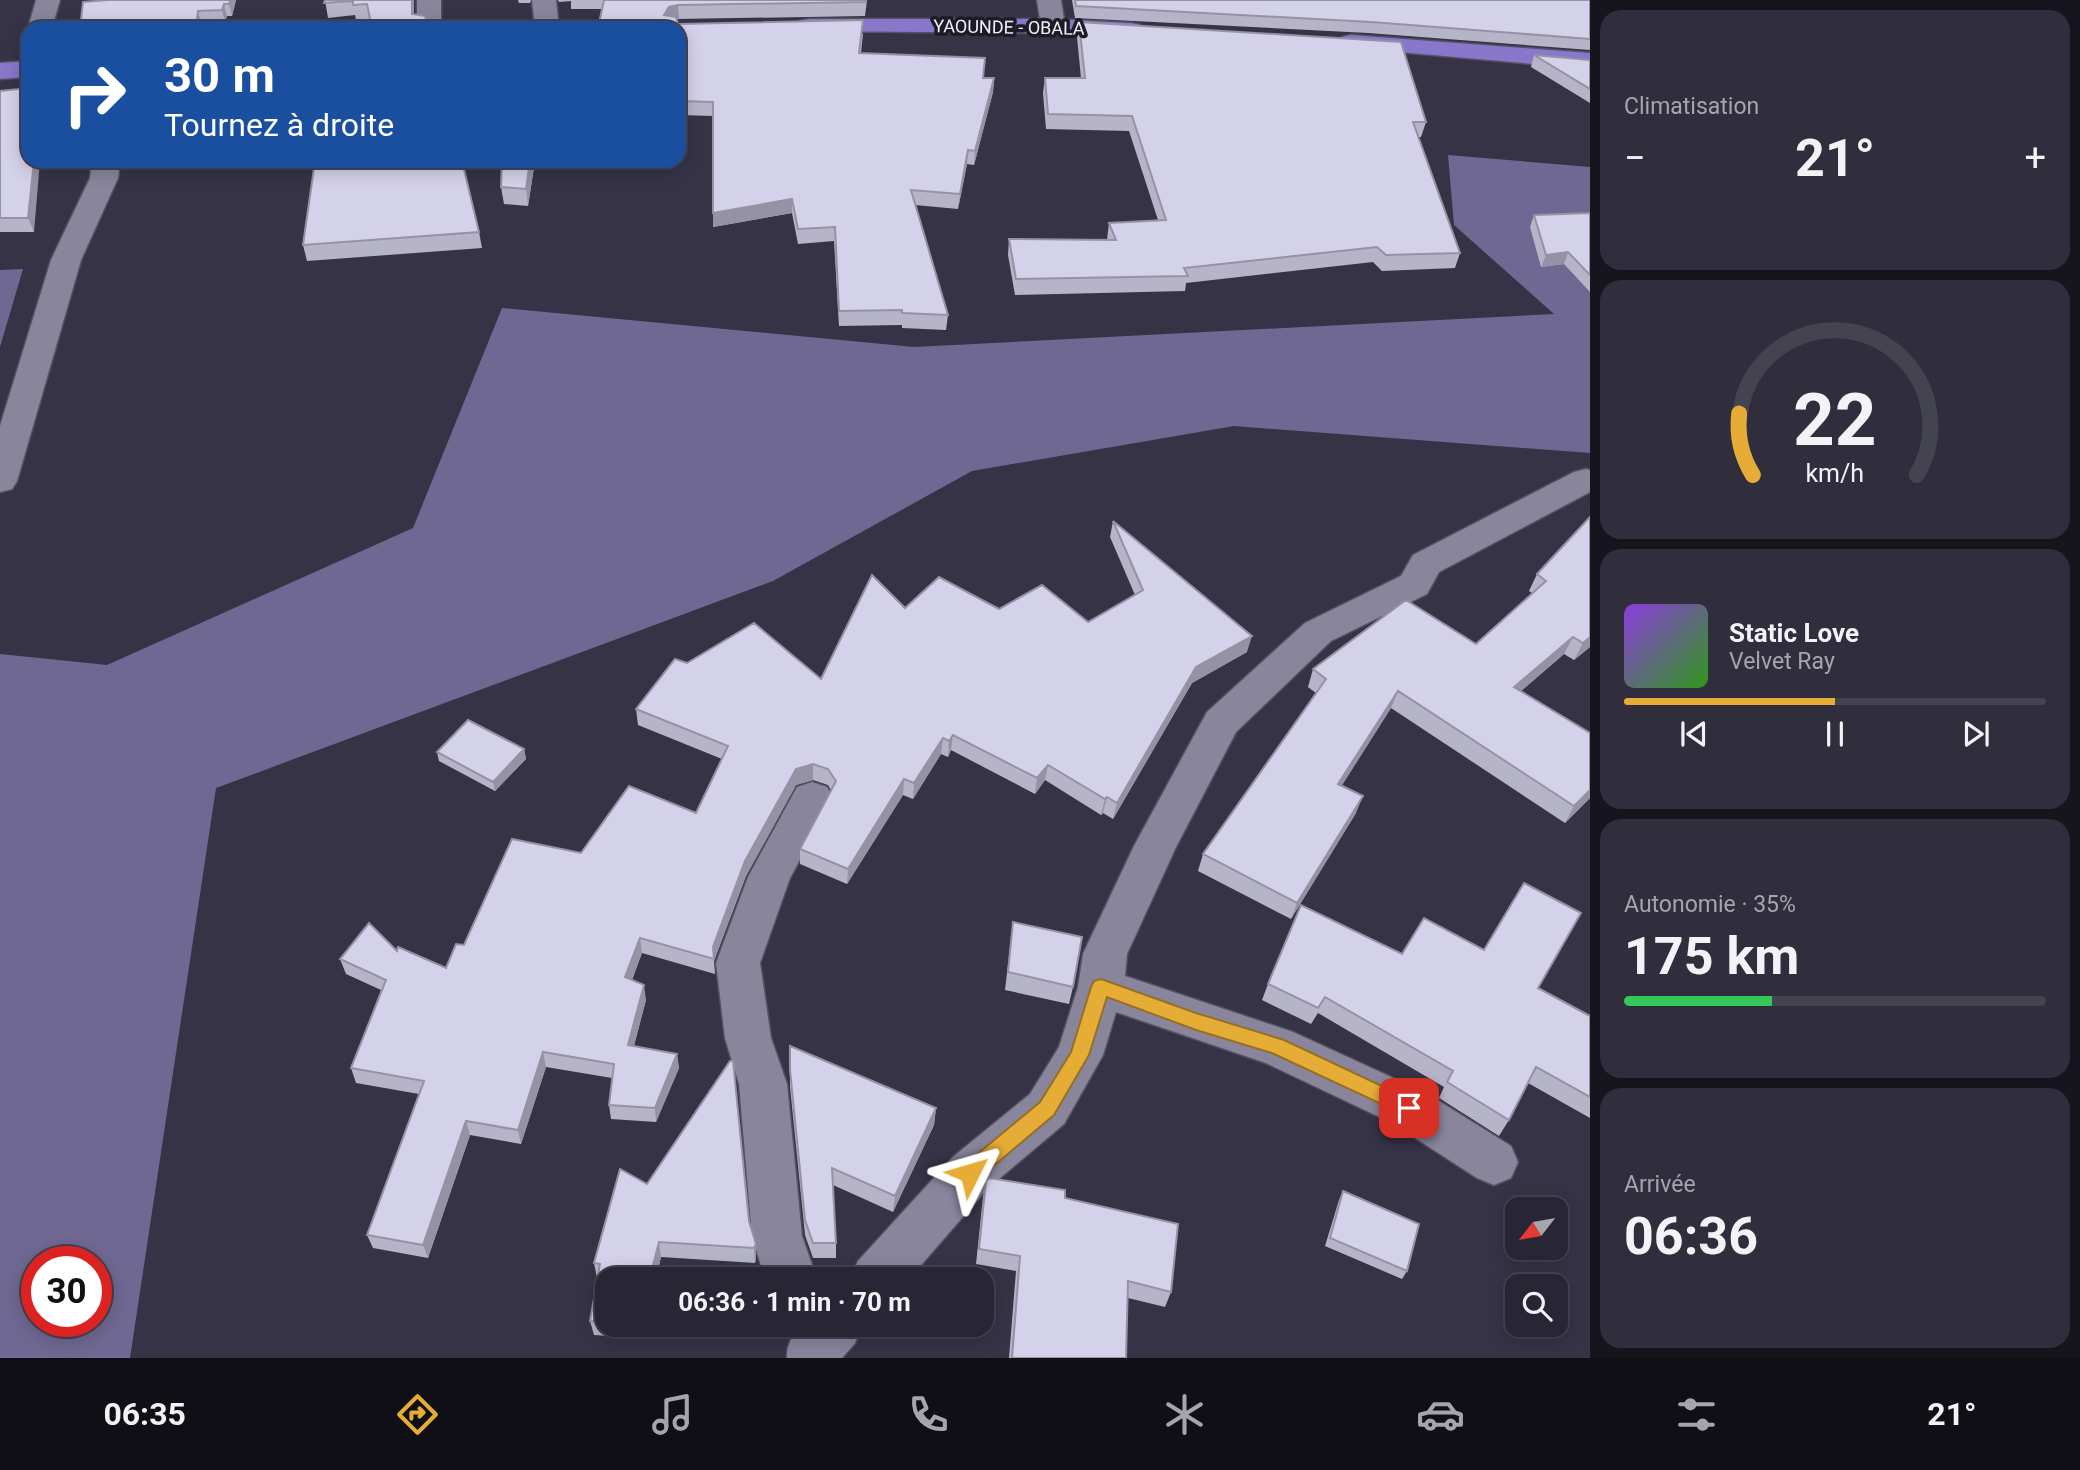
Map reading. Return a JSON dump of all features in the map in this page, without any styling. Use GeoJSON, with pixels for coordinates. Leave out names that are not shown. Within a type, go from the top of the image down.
{"type":"FeatureCollection","features":[{"type":"Feature","properties":{"kind":"highway","name":"YAOUNDE - OBALA"},"geometry":{"type":"LineString","coordinates":[[786,26],[1054,26],[1149,31]]}},
{"type":"Feature","properties":{"kind":"highway"},"geometry":{"type":"LineString","coordinates":[[1327,40],[1590,61]]}},
{"type":"Feature","properties":{"kind":"highway"},"geometry":{"type":"LineString","coordinates":[[0,71],[21,70]]}},
{"type":"Feature","properties":{"kind":"street"},"geometry":{"type":"LineString","coordinates":[[42,21],[48,0]]}},
{"type":"Feature","properties":{"kind":"street"},"geometry":{"type":"LineString","coordinates":[[429,0],[429,21]]}},
{"type":"Feature","properties":{"kind":"street"},"geometry":{"type":"LineString","coordinates":[[544,0],[546,21]]}},
{"type":"Feature","properties":{"kind":"street"},"geometry":{"type":"LineString","coordinates":[[1049,0],[1054,26]]}},
{"type":"Feature","properties":{"kind":"street"},"geometry":{"type":"LineString","coordinates":[[0,481],[66,260],[104,178],[105,168]]}},
{"type":"Feature","properties":{"kind":"street"},"geometry":{"type":"LineString","coordinates":[[887,1267],[970,1173],[1047,1109],[1080,1055],[1101,987],[1105,954],[1155,846],[1221,722],[1318,632],[1414,585],[1426,564],[1586,480]]}},
{"type":"Feature","properties":{"kind":"street"},"geometry":{"type":"LineString","coordinates":[[787,1267],[778,1236],[763,1084],[748,1038],[738,963],[769,877],[812,798]]}},
{"type":"Feature","properties":{"kind":"street"},"geometry":{"type":"LineString","coordinates":[[1101,987],[1277,1046],[1409,1108],[1494,1162]]}},
{"type":"Feature","properties":{"kind":"shaded area"},"geometry":{"type":"Polygon","coordinates":[[[1448,155],[1590,167],[1590,453],[1234,426],[972,471],[773,581],[216,788],[130,1358],[0,1358],[0,654],[107,665],[413,528],[502,308],[914,347],[1554,314],[1454,225],[1448,155]]]}},
{"type":"Feature","properties":{"kind":"shaded area"},"geometry":{"type":"Polygon","coordinates":[[[23,269],[0,347],[0,270],[23,269]]]}},
{"type":"Feature","properties":{"kind":"building"},"geometry":{"type":"Polygon","coordinates":[[[230,0],[229,4],[224,4],[222,10],[198,11],[197,21],[81,21],[83,2],[230,0]]]}},
{"type":"Feature","properties":{"kind":"building"},"geometry":{"type":"Polygon","coordinates":[[[325,0],[412,0],[412,14],[425,16],[426,21],[371,21],[367,4],[353,5],[353,1],[324,3],[325,0]]]}},
{"type":"Feature","properties":{"kind":"building"},"geometry":{"type":"Polygon","coordinates":[[[604,0],[866,0],[678,5],[669,7],[664,15],[676,17],[677,21],[600,21],[604,0]]]}},
{"type":"Feature","properties":{"kind":"building"},"geometry":{"type":"Polygon","coordinates":[[[1075,0],[1590,0],[1590,39],[1371,22],[1076,6],[1075,0]]]}},
{"type":"Feature","properties":{"kind":"building"},"geometry":{"type":"Polygon","coordinates":[[[863,20],[859,53],[985,58],[983,78],[994,78],[975,151],[968,150],[960,194],[911,190],[948,315],[902,313],[902,310],[839,311],[835,227],[798,229],[792,199],[713,213],[713,102],[686,101],[686,24],[863,20]]]}},
{"type":"Feature","properties":{"kind":"building"},"geometry":{"type":"Polygon","coordinates":[[[1079,22],[1401,42],[1426,122],[1413,122],[1460,253],[1386,255],[1377,247],[1184,268],[1188,276],[1016,279],[1009,239],[1116,240],[1109,223],[1166,220],[1132,116],[1048,114],[1045,78],[1085,78],[1079,22]]]}},
{"type":"Feature","properties":{"kind":"building"},"geometry":{"type":"Polygon","coordinates":[[[1534,55],[1590,60],[1590,89],[1534,55]]]}},
{"type":"Feature","properties":{"kind":"building"},"geometry":{"type":"Polygon","coordinates":[[[21,89],[21,168],[33,168],[28,218],[0,218],[0,91],[21,89]]]}},
{"type":"Feature","properties":{"kind":"building"},"geometry":{"type":"Polygon","coordinates":[[[314,168],[464,168],[479,232],[303,245],[314,168]]]}},
{"type":"Feature","properties":{"kind":"building"},"geometry":{"type":"Polygon","coordinates":[[[502,168],[529,168],[526,189],[501,187],[502,168]]]}},
{"type":"Feature","properties":{"kind":"building"},"geometry":{"type":"Polygon","coordinates":[[[1590,213],[1590,275],[1568,252],[1546,255],[1534,215],[1590,213]]]}},
{"type":"Feature","properties":{"kind":"building"},"geometry":{"type":"Polygon","coordinates":[[[1590,517],[1590,637],[1583,643],[1573,637],[1514,687],[1590,733],[1590,790],[1574,806],[1398,691],[1338,784],[1363,796],[1297,903],[1203,854],[1326,679],[1313,669],[1406,600],[1476,644],[1546,581],[1537,574],[1590,517]]]}},
{"type":"Feature","properties":{"kind":"building"},"geometry":{"type":"Polygon","coordinates":[[[1113,521],[1252,636],[1196,667],[1117,803],[1107,797],[1105,799],[1048,765],[1037,778],[953,735],[949,741],[943,738],[914,783],[904,779],[848,869],[800,849],[836,781],[828,769],[813,764],[796,769],[745,861],[713,947],[714,959],[640,938],[625,977],[644,985],[628,1045],[677,1054],[655,1108],[609,1105],[614,1064],[543,1052],[518,1130],[466,1121],[423,1245],[367,1235],[424,1081],[351,1068],[386,980],[340,959],[369,923],[397,951],[398,947],[446,968],[456,944],[464,945],[512,839],[581,853],[629,786],[696,813],[728,746],[636,709],[675,659],[687,663],[754,623],[821,679],[872,575],[905,608],[939,577],[999,609],[1042,585],[1088,622],[1143,590],[1113,521]]]}},
{"type":"Feature","properties":{"kind":"building"},"geometry":{"type":"Polygon","coordinates":[[[468,720],[524,749],[493,782],[437,752],[468,720]]]}},
{"type":"Feature","properties":{"kind":"building"},"geometry":{"type":"Polygon","coordinates":[[[1524,883],[1581,913],[1538,988],[1590,1016],[1590,1097],[1536,1067],[1509,1120],[1447,1082],[1453,1071],[1325,997],[1318,1008],[1268,984],[1301,905],[1402,954],[1424,918],[1484,950],[1524,883]]]}},
{"type":"Feature","properties":{"kind":"building"},"geometry":{"type":"Polygon","coordinates":[[[1013,922],[1082,937],[1073,987],[1008,972],[1013,922]]]}},
{"type":"Feature","properties":{"kind":"building"},"geometry":{"type":"Polygon","coordinates":[[[790,1046],[936,1108],[895,1196],[832,1168],[836,1243],[813,1243],[805,1220],[790,1046]]]}},
{"type":"Feature","properties":{"kind":"building"},"geometry":{"type":"Polygon","coordinates":[[[730,1061],[733,1061],[749,1221],[756,1244],[754,1248],[659,1242],[653,1267],[599,1267],[600,1264],[594,1263],[620,1169],[647,1184],[730,1061]]]}},
{"type":"Feature","properties":{"kind":"building"},"geometry":{"type":"Polygon","coordinates":[[[989,1178],[1065,1190],[1065,1198],[1178,1224],[1171,1292],[1128,1281],[1126,1358],[1012,1358],[1020,1256],[979,1249],[986,1181],[989,1178]]]}},
{"type":"Feature","properties":{"kind":"building"},"geometry":{"type":"Polygon","coordinates":[[[1343,1191],[1419,1224],[1407,1271],[1330,1238],[1343,1191]]]}},
{"type":"Feature","properties":{"kind":"building"},"geometry":{"type":"Polygon","coordinates":[[[595,1292],[595,1321],[590,1321],[595,1292]]]}},
{"type":"Feature","properties":{"kind":"route"},"geometry":{"type":"LineString","coordinates":[[970,1173],[1047,1109],[1080,1055],[1101,987],[1277,1046],[1409,1108]]}}]}
